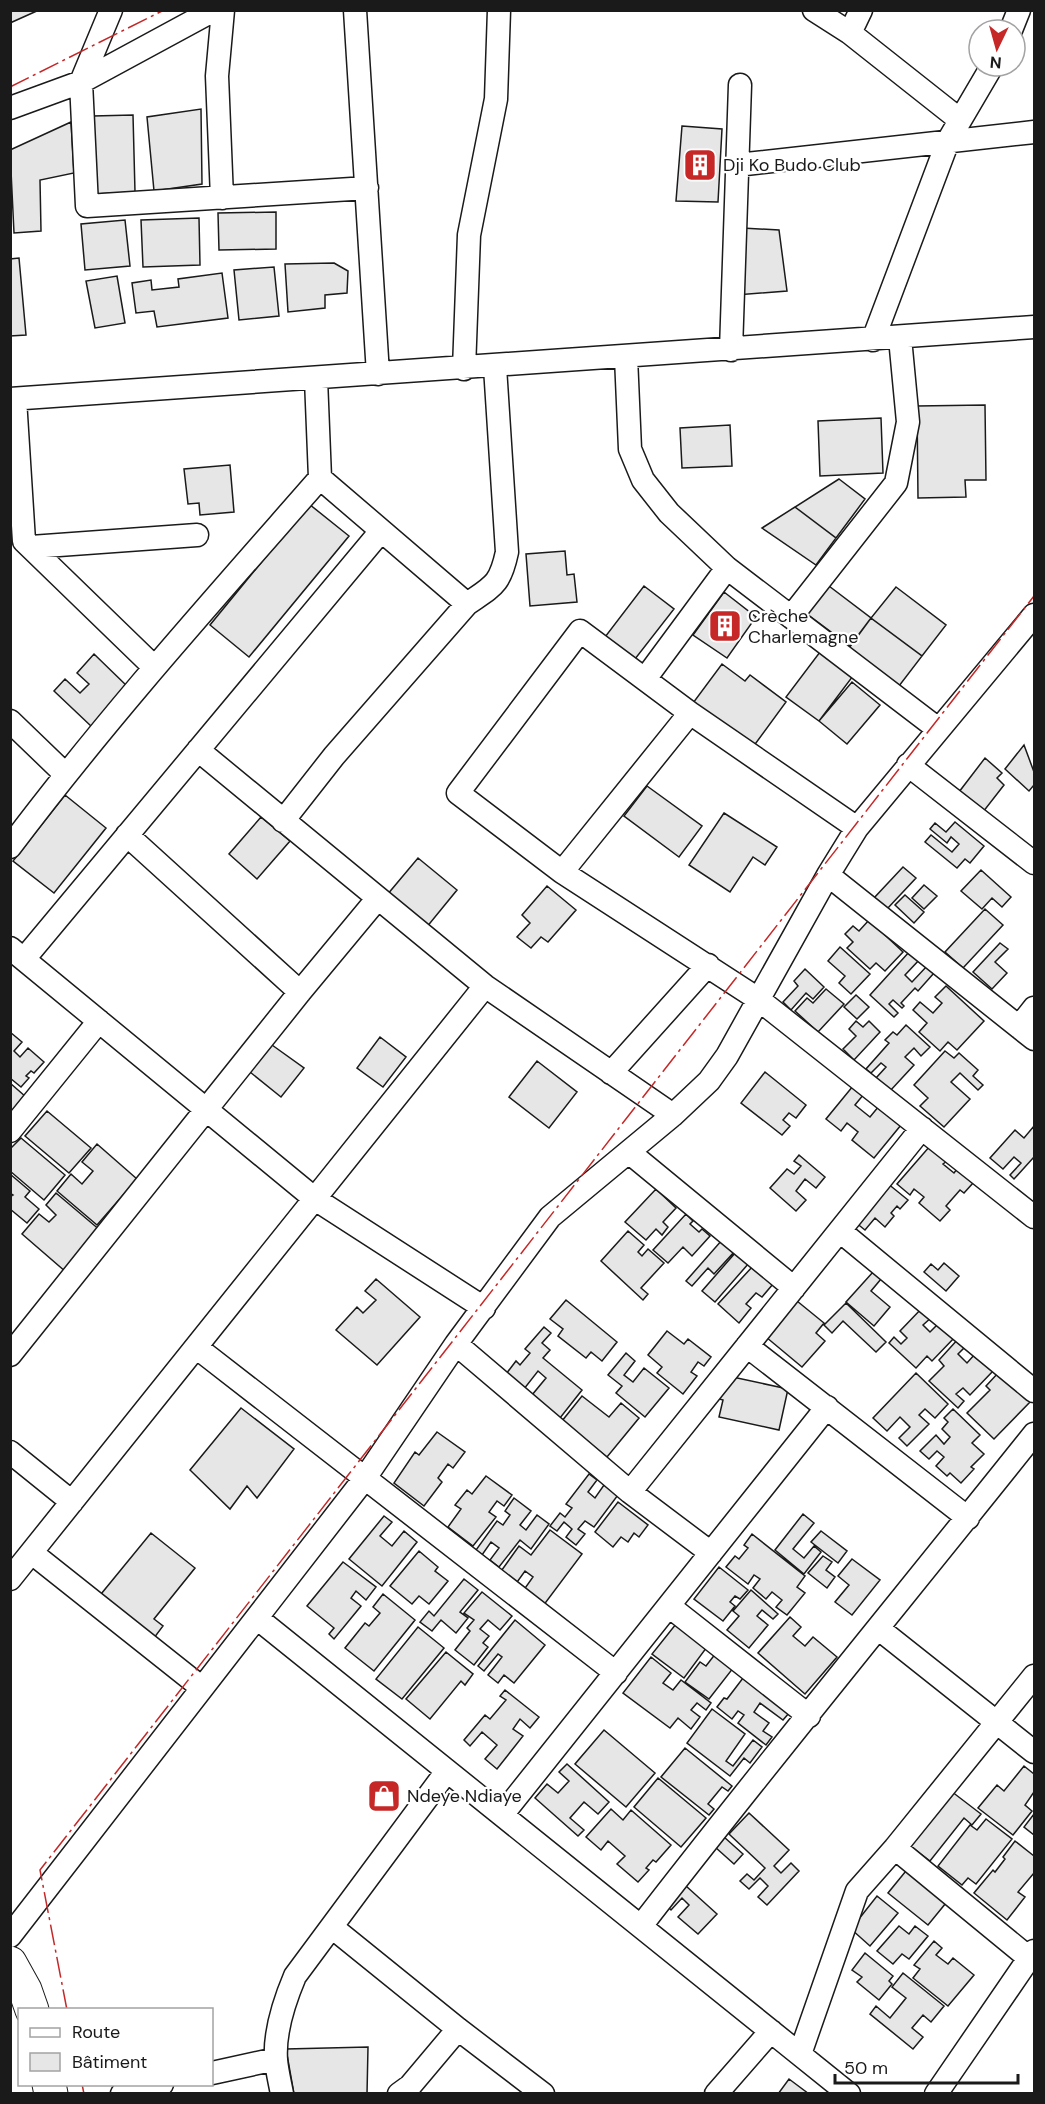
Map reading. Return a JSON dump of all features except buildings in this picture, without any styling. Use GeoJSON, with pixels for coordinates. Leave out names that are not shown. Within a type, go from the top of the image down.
{"type":"FeatureCollection","features":[{"type":"Feature","properties":{"kind":"main road"},"geometry":{"type":"LineString","coordinates":[[10,1963],[25,1990],[31,2008]]}},
{"type":"Feature","properties":{"kind":"street"},"geometry":{"type":"LineString","coordinates":[[111,10],[81,82],[87,206],[367,188]]}},
{"type":"Feature","properties":{"kind":"street"},"geometry":{"type":"LineString","coordinates":[[10,108],[81,82],[214,10]]}},
{"type":"Feature","properties":{"kind":"street"},"geometry":{"type":"LineString","coordinates":[[222,198],[216,76],[223,10]]}},
{"type":"Feature","properties":{"kind":"street"},"geometry":{"type":"LineString","coordinates":[[355,10],[378,374]]}},
{"type":"Feature","properties":{"kind":"street"},"geometry":{"type":"LineString","coordinates":[[464,369],[469,235],[496,99],[499,10]]}},
{"type":"Feature","properties":{"kind":"street"},"geometry":{"type":"LineString","coordinates":[[814,10],[850,33],[960,120]]}},
{"type":"Feature","properties":{"kind":"street"},"geometry":{"type":"LineString","coordinates":[[850,33],[861,10]]}},
{"type":"Feature","properties":{"kind":"street"},"geometry":{"type":"LineString","coordinates":[[873,340],[948,141],[985,78]]}},
{"type":"Feature","properties":{"kind":"street"},"geometry":{"type":"LineString","coordinates":[[731,350],[740,85]]}},
{"type":"Feature","properties":{"kind":"street"},"geometry":{"type":"LineString","coordinates":[[737,165],[1035,132]]}},
{"type":"Feature","properties":{"kind":"street"},"geometry":{"type":"LineString","coordinates":[[154,667],[22,547],[13,399],[495,367],[1035,327]]}},
{"type":"Feature","properties":{"kind":"street"},"geometry":{"type":"LineString","coordinates":[[791,617],[896,483],[908,422],[900,338]]}},
{"type":"Feature","properties":{"kind":"street"},"geometry":{"type":"LineString","coordinates":[[626,357],[630,449],[643,480],[669,513],[727,568],[938,729]]}},
{"type":"Feature","properties":{"kind":"street"},"geometry":{"type":"LineString","coordinates":[[283,821],[334,756],[467,604],[496,584],[507,552],[495,367]]}},
{"type":"Feature","properties":{"kind":"street"},"geometry":{"type":"LineString","coordinates":[[10,847],[65,774],[154,667],[320,478],[316,379]]}},
{"type":"Feature","properties":{"kind":"street"},"geometry":{"type":"LineString","coordinates":[[320,478],[467,604]]}},
{"type":"Feature","properties":{"kind":"street"},"geometry":{"type":"LineString","coordinates":[[381,531],[127,836],[17,953],[315,1199],[484,1308]]}},
{"type":"Feature","properties":{"kind":"street"},"geometry":{"type":"LineString","coordinates":[[22,547],[197,535]]}},
{"type":"Feature","properties":{"kind":"street"},"geometry":{"type":"LineString","coordinates":[[645,680],[727,568]]}},
{"type":"Feature","properties":{"kind":"street"},"geometry":{"type":"LineString","coordinates":[[10,1936],[365,1478],[456,1344],[550,1217],[630,1153],[709,1081],[726,1056],[857,828],[1035,615]]}},
{"type":"Feature","properties":{"kind":"street"},"geometry":{"type":"LineString","coordinates":[[857,828],[690,713],[580,631],[458,793],[562,872],[758,999],[1035,1217]]}},
{"type":"Feature","properties":{"kind":"street"},"geometry":{"type":"LineString","coordinates":[[562,872],[690,713]]}},
{"type":"Feature","properties":{"kind":"street"},"geometry":{"type":"LineString","coordinates":[[10,721],[65,774]]}},
{"type":"Feature","properties":{"kind":"street"},"geometry":{"type":"LineString","coordinates":[[198,750],[485,986],[673,1115]]}},
{"type":"Feature","properties":{"kind":"street"},"geometry":{"type":"LineString","coordinates":[[908,765],[1035,863]]}},
{"type":"Feature","properties":{"kind":"street"},"geometry":{"type":"LineString","coordinates":[[127,836],[300,992]]}},
{"type":"Feature","properties":{"kind":"street"},"geometry":{"type":"LineString","coordinates":[[828,875],[1027,1033],[1035,1008]]}},
{"type":"Feature","properties":{"kind":"street"},"geometry":{"type":"LineString","coordinates":[[13,1347],[378,898]]}},
{"type":"Feature","properties":{"kind":"street"},"geometry":{"type":"LineString","coordinates":[[611,1073],[708,965]]}},
{"type":"Feature","properties":{"kind":"street"},"geometry":{"type":"LineString","coordinates":[[10,1580],[485,986]]}},
{"type":"Feature","properties":{"kind":"street"},"geometry":{"type":"LineString","coordinates":[[10,1131],[99,1021]]}},
{"type":"Feature","properties":{"kind":"street"},"geometry":{"type":"LineString","coordinates":[[630,1492],[922,1128]]}},
{"type":"Feature","properties":{"kind":"street"},"geometry":{"type":"LineString","coordinates":[[630,1153],[794,1288]]}},
{"type":"Feature","properties":{"kind":"street"},"geometry":{"type":"LineString","coordinates":[[840,1231],[1035,1390]]}},
{"type":"Feature","properties":{"kind":"street"},"geometry":{"type":"LineString","coordinates":[[456,1344],[630,1492],[711,1553]]}},
{"type":"Feature","properties":{"kind":"street"},"geometry":{"type":"LineString","coordinates":[[747,1346],[968,1518]]}},
{"type":"Feature","properties":{"kind":"street"},"geometry":{"type":"LineString","coordinates":[[196,1347],[616,1673]]}},
{"type":"Feature","properties":{"kind":"street"},"geometry":{"type":"LineString","coordinates":[[502,1815],[826,1407]]}},
{"type":"Feature","properties":{"kind":"street"},"geometry":{"type":"LineString","coordinates":[[640,1926],[742,1796],[1035,1434]]}},
{"type":"Feature","properties":{"kind":"street"},"geometry":{"type":"LineString","coordinates":[[10,1452],[72,1502]]}},
{"type":"Feature","properties":{"kind":"street"},"geometry":{"type":"LineString","coordinates":[[32,1552],[202,1688]]}},
{"type":"Feature","properties":{"kind":"street"},"geometry":{"type":"LineString","coordinates":[[669,1606],[809,1716]]}},
{"type":"Feature","properties":{"kind":"street"},"geometry":{"type":"LineString","coordinates":[[257,1618],[849,2094]]}},
{"type":"Feature","properties":{"kind":"street"},"geometry":{"type":"LineString","coordinates":[[879,1629],[1035,1752]]}},
{"type":"Feature","properties":{"kind":"street"},"geometry":{"type":"LineString","coordinates":[[800,2054],[856,1891],[895,1848],[1035,1676]]}},
{"type":"Feature","properties":{"kind":"street"},"geometry":{"type":"LineString","coordinates":[[282,2094],[276,2059],[284,2001],[295,1976],[333,1928],[447,1771]]}},
{"type":"Feature","properties":{"kind":"street"},"geometry":{"type":"LineString","coordinates":[[895,1848],[1032,1954],[936,2094]]}},
{"type":"Feature","properties":{"kind":"street"},"geometry":{"type":"LineString","coordinates":[[333,1928],[543,2094]]}},
{"type":"Feature","properties":{"kind":"street"},"geometry":{"type":"LineString","coordinates":[[399,2094],[410,2086],[459,2029]]}},
{"type":"Feature","properties":{"kind":"street"},"geometry":{"type":"LineString","coordinates":[[716,2094],[771,2031]]}},
{"type":"Feature","properties":{"kind":"street"},"geometry":{"type":"LineString","coordinates":[[213,2073],[276,2059]]}},
{"type":"Feature","properties":{"kind":"street"},"geometry":{"type":"LineString","coordinates":[[122,2094],[158,2086]]}},
{"type":"Feature","properties":{"kind":"power"},"geometry":{"type":"LineString","coordinates":[[10,87],[164,10]]}},
{"type":"Feature","properties":{"kind":"power"},"geometry":{"type":"LineString","coordinates":[[67,2008],[40,1870],[1034,596]]}},
{"type":"Feature","properties":{"kind":"power"},"geometry":{"type":"LineString","coordinates":[[82,2086],[84,2094]]}},
{"type":"Feature","properties":{"kind":"place","name":"Dji Ko Budo Club"},"geometry":{"type":"Point","coordinates":[700,165]}},
{"type":"Feature","properties":{"kind":"place","name":"Crèche Charlemagne"},"geometry":{"type":"Point","coordinates":[725,626]}},
{"type":"Feature","properties":{"kind":"place","name":"Ndeye Ndiaye"},"geometry":{"type":"Point","coordinates":[384,1796]}}]}
